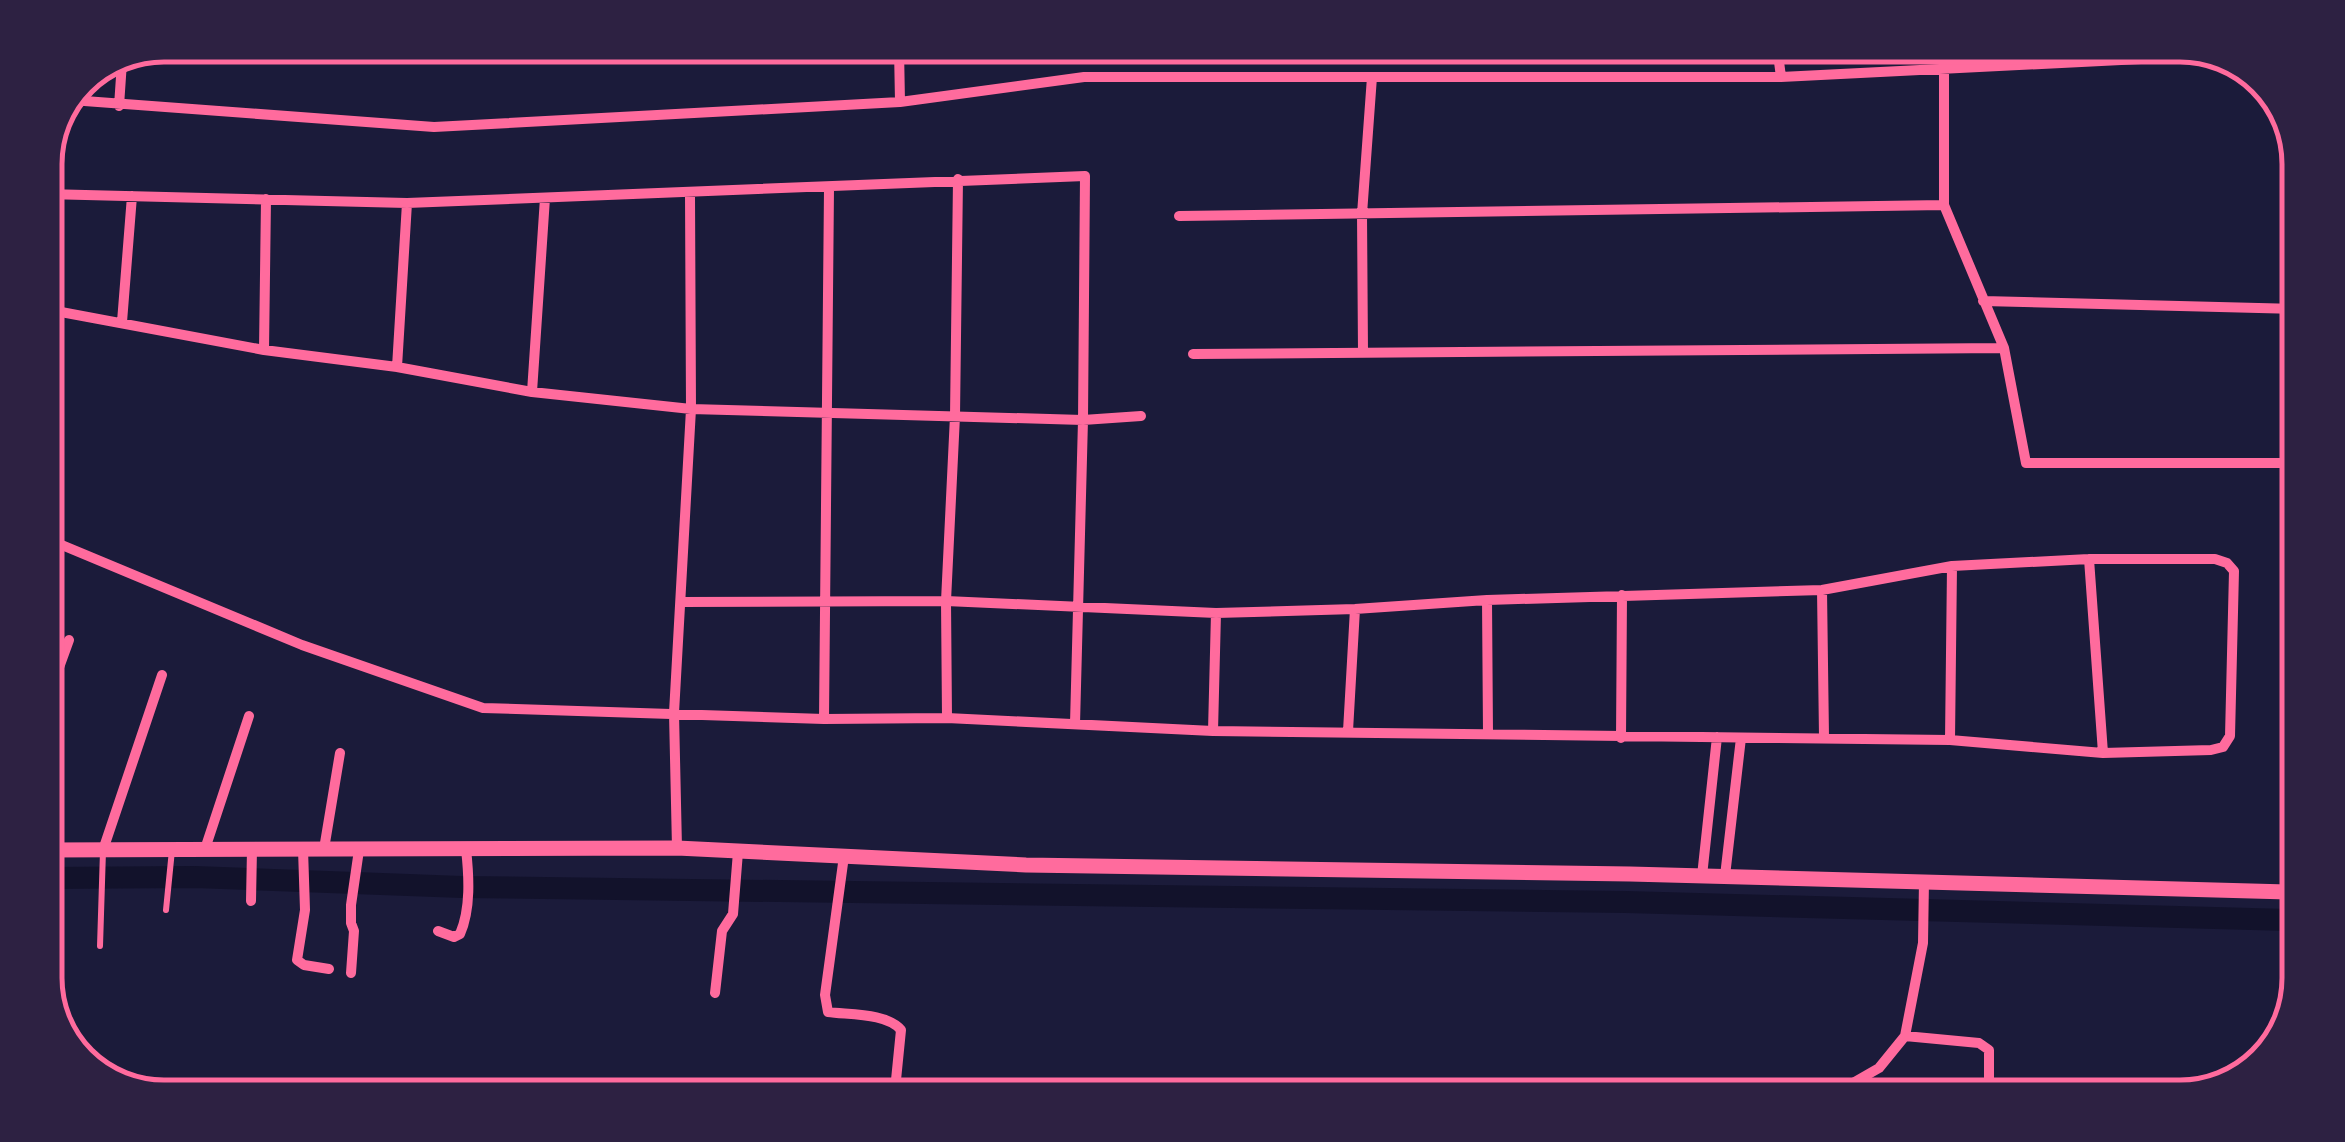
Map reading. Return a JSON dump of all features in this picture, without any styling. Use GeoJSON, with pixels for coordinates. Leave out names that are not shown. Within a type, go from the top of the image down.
{"type":"FeatureCollection","features":[{"type":"Feature","properties":{"kind":"street"},"geometry":{"type":"LineString","coordinates":[[899,62],[900,102]]}},
{"type":"Feature","properties":{"kind":"street"},"geometry":{"type":"LineString","coordinates":[[1779,62],[1781,76]]}},
{"type":"Feature","properties":{"kind":"street"},"geometry":{"type":"LineString","coordinates":[[84,102],[434,127],[900,102],[1084,77],[1781,76],[2076,62]]}},
{"type":"Feature","properties":{"kind":"street"},"geometry":{"type":"LineString","coordinates":[[1944,68],[1944,204],[2004,348],[2026,463],[2280,462]]}},
{"type":"Feature","properties":{"kind":"street"},"geometry":{"type":"LineString","coordinates":[[120,106],[122,72]]}},
{"type":"Feature","properties":{"kind":"street"},"geometry":{"type":"LineString","coordinates":[[1363,352],[1362,214],[1372,78]]}},
{"type":"Feature","properties":{"kind":"street"},"geometry":{"type":"LineString","coordinates":[[63,194],[407,202],[1085,176],[1075,724]]}},
{"type":"Feature","properties":{"kind":"street"},"geometry":{"type":"LineString","coordinates":[[947,718],[946,601],[955,416],[958,179]]}},
{"type":"Feature","properties":{"kind":"street"},"geometry":{"type":"LineString","coordinates":[[824,720],[829,188]]}},
{"type":"Feature","properties":{"kind":"street"},"geometry":{"type":"LineString","coordinates":[[677,848],[674,713],[691,409],[690,194]]}},
{"type":"Feature","properties":{"kind":"street"},"geometry":{"type":"LineString","coordinates":[[122,322],[132,196]]}},
{"type":"Feature","properties":{"kind":"street"},"geometry":{"type":"LineString","coordinates":[[532,392],[544,198]]}},
{"type":"Feature","properties":{"kind":"street"},"geometry":{"type":"LineString","coordinates":[[264,350],[266,199]]}},
{"type":"Feature","properties":{"kind":"street"},"geometry":{"type":"LineString","coordinates":[[397,367],[407,202]]}},
{"type":"Feature","properties":{"kind":"street"},"geometry":{"type":"LineString","coordinates":[[1179,216],[1944,204]]}},
{"type":"Feature","properties":{"kind":"street"},"geometry":{"type":"LineString","coordinates":[[1982,301],[2282,309]]}},
{"type":"Feature","properties":{"kind":"street"},"geometry":{"type":"LineString","coordinates":[[63,312],[264,350],[397,367],[532,392],[691,409],[1083,420],[1141,416]]}},
{"type":"Feature","properties":{"kind":"street"},"geometry":{"type":"LineString","coordinates":[[1192,354],[2004,348]]}},
{"type":"Feature","properties":{"kind":"street"},"geometry":{"type":"LineString","coordinates":[[63,545],[302,644],[483,708],[824,720],[947,718],[1213,731],[1621,738],[1824,736],[1950,740],[2103,753],[2211,750],[2224,746],[2230,736],[2234,571],[2215,559],[2089,559],[1952,566],[1822,590],[1216,613],[946,601],[681,602]]}},
{"type":"Feature","properties":{"kind":"street"},"geometry":{"type":"LineString","coordinates":[[2089,559],[2103,753]]}},
{"type":"Feature","properties":{"kind":"street"},"geometry":{"type":"LineString","coordinates":[[1950,740],[1952,566]]}},
{"type":"Feature","properties":{"kind":"street"},"geometry":{"type":"LineString","coordinates":[[1822,590],[1824,736]]}},
{"type":"Feature","properties":{"kind":"street"},"geometry":{"type":"LineString","coordinates":[[1621,738],[1622,596]]}},
{"type":"Feature","properties":{"kind":"street"},"geometry":{"type":"LineString","coordinates":[[1488,600],[1488,734]]}},
{"type":"Feature","properties":{"kind":"street"},"geometry":{"type":"LineString","coordinates":[[1348,731],[1354,609]]}},
{"type":"Feature","properties":{"kind":"street"},"geometry":{"type":"LineString","coordinates":[[1213,731],[1216,613]]}},
{"type":"Feature","properties":{"kind":"street"},"geometry":{"type":"LineString","coordinates":[[63,656],[69,640]]}},
{"type":"Feature","properties":{"kind":"street"},"geometry":{"type":"LineString","coordinates":[[102,854],[162,675]]}},
{"type":"Feature","properties":{"kind":"street"},"geometry":{"type":"LineString","coordinates":[[205,849],[249,716]]}},
{"type":"Feature","properties":{"kind":"street"},"geometry":{"type":"LineString","coordinates":[[1702,876],[1716,737]]}},
{"type":"Feature","properties":{"kind":"street"},"geometry":{"type":"LineString","coordinates":[[1725,876],[1741,738]]}},
{"type":"Feature","properties":{"kind":"street"},"geometry":{"type":"LineString","coordinates":[[324,850],[340,753]]}},
{"type":"Feature","properties":{"kind":"street"},"geometry":{"type":"LineString","coordinates":[[63,851],[172,853],[205,849],[252,857],[303,849],[677,848],[738,859],[844,856],[1026,865],[1725,876],[1924,888],[2282,892]]}},
{"type":"Feature","properties":{"kind":"street"},"geometry":{"type":"LineString","coordinates":[[303,849],[305,910],[297,960],[304,966],[329,969]]}},
{"type":"Feature","properties":{"kind":"street"},"geometry":{"type":"LineString","coordinates":[[438,931],[452,936],[460,934],[467,905],[466,849]]}},
{"type":"Feature","properties":{"kind":"street"},"geometry":{"type":"LineString","coordinates":[[351,974],[351,905],[359,850]]}},
{"type":"Feature","properties":{"kind":"street"},"geometry":{"type":"LineString","coordinates":[[844,856],[826,996],[828,1012],[898,1024],[901,1030],[896,1080]]}},
{"type":"Feature","properties":{"kind":"street"},"geometry":{"type":"LineString","coordinates":[[251,902],[252,857]]}},
{"type":"Feature","properties":{"kind":"street"},"geometry":{"type":"LineString","coordinates":[[715,993],[722,931],[733,914],[738,859]]}},
{"type":"Feature","properties":{"kind":"street"},"geometry":{"type":"LineString","coordinates":[[1858,1080],[1879,1068],[1905,1036],[1923,942],[1924,888]]}},
{"type":"Feature","properties":{"kind":"street"},"geometry":{"type":"LineString","coordinates":[[1905,1036],[1986,1046],[1989,1080]]}},
{"type":"Feature","properties":{"kind":"lane"},"geometry":{"type":"LineString","coordinates":[[166,910],[172,853]]}},
{"type":"Feature","properties":{"kind":"lane"},"geometry":{"type":"LineString","coordinates":[[100,946],[102,854]]}},
{"type":"Feature","properties":{"kind":"waterway"},"geometry":{"type":"LineString","coordinates":[[63,878],[1626,902],[2282,920]]}}]}
